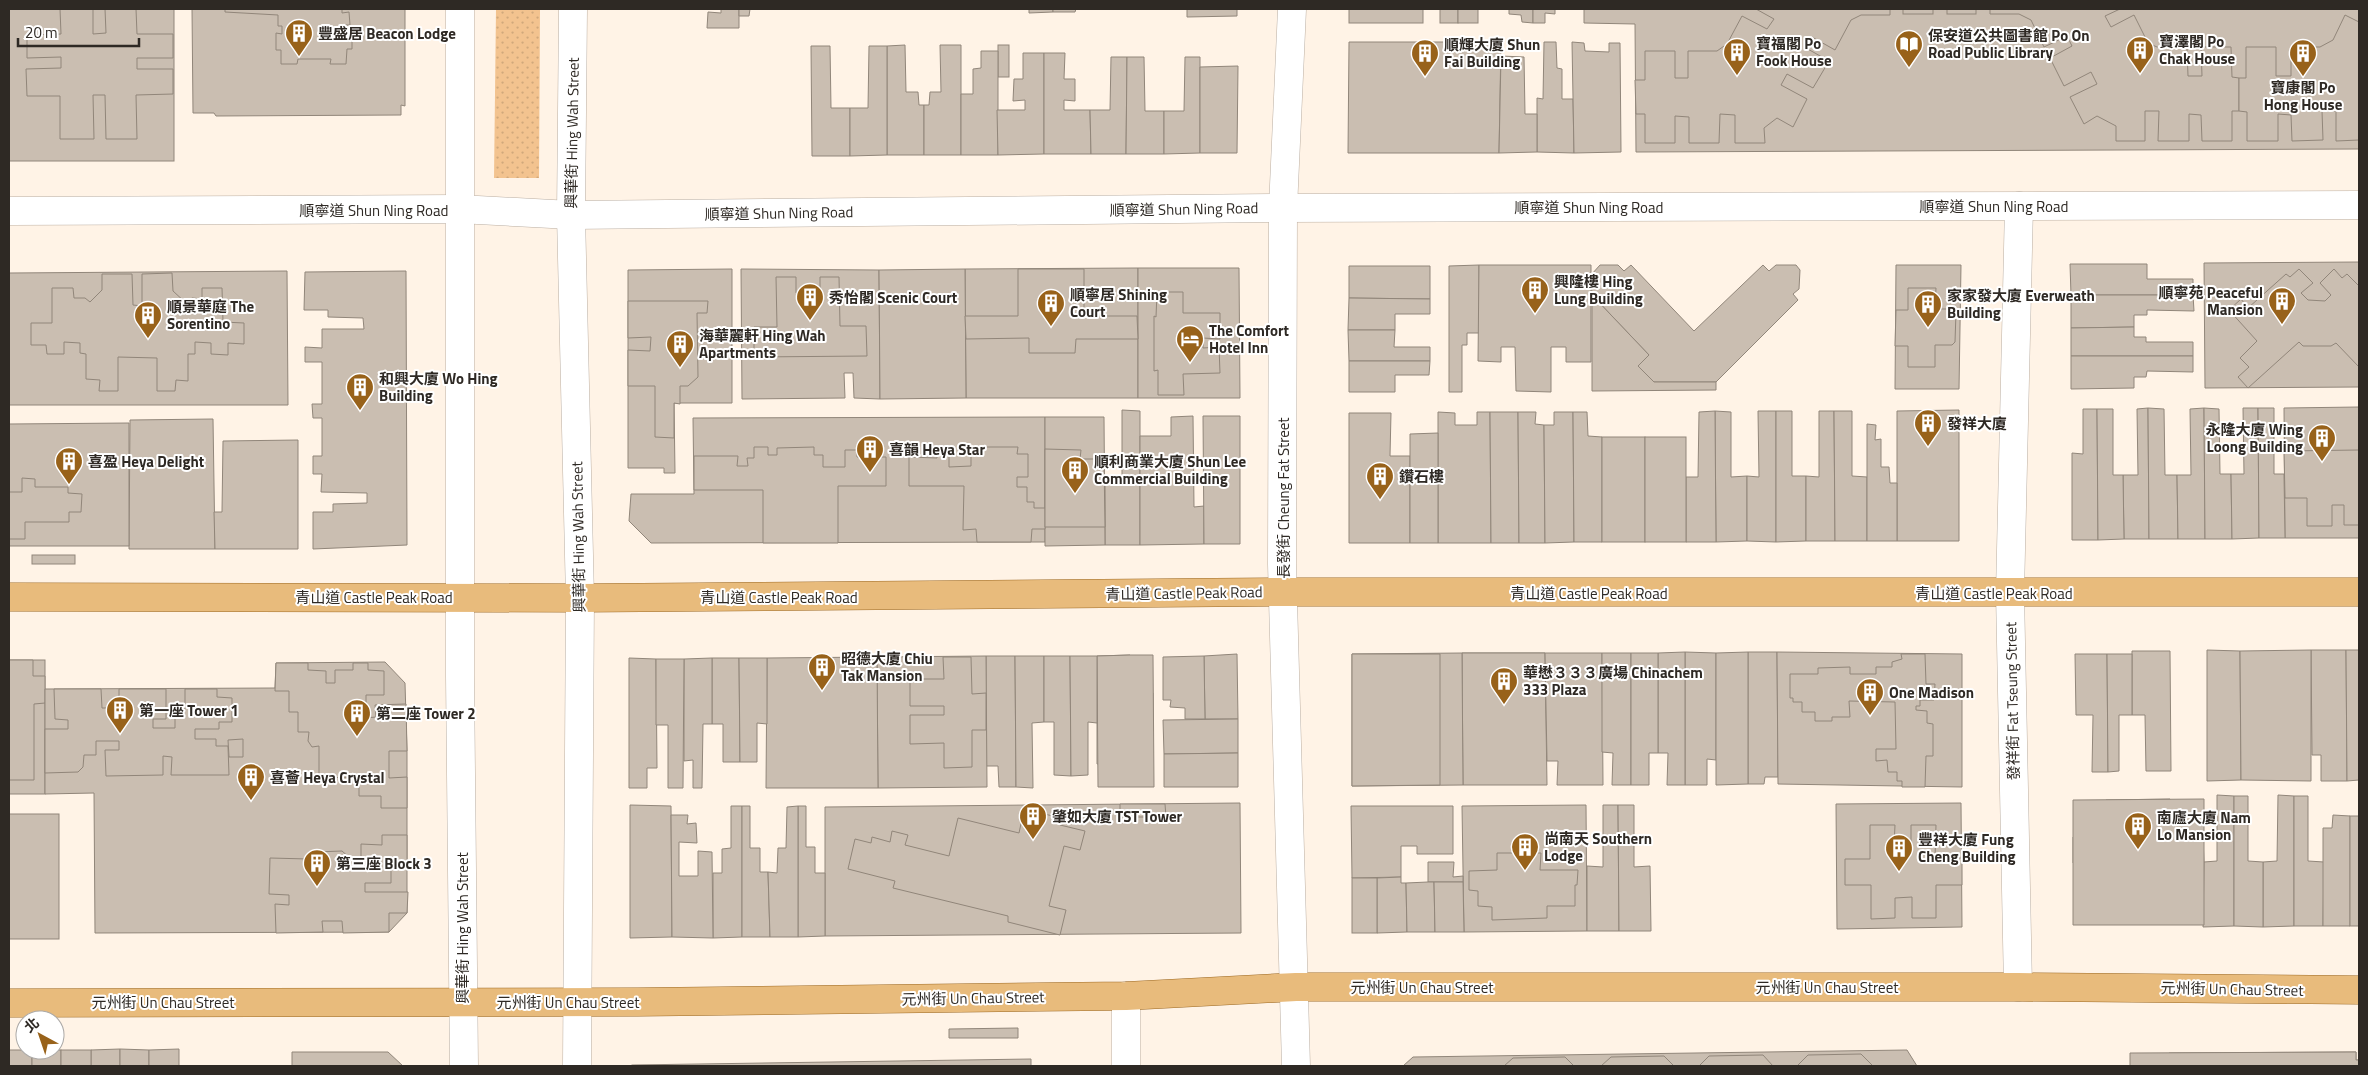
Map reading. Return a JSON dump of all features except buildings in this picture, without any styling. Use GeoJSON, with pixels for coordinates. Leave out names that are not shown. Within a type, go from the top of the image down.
{"type":"FeatureCollection","features":[{"type":"Feature","properties":{"kind":"main road","name":"青山道 Castle Peak Road"},"geometry":{"type":"LineString","coordinates":[[9,597],[580,598],[1283,592],[2010,594],[2359,592]]}},
{"type":"Feature","properties":{"kind":"main road","name":"元州街 Un Chau Street"},"geometry":{"type":"LineString","coordinates":[[9,1003],[576,1003],[1126,996],[1296,987],[2018,987],[2359,990]]}},
{"type":"Feature","properties":{"kind":"street","name":"興華街 Hing Wah Street"},"geometry":{"type":"LineString","coordinates":[[460,9],[460,597],[464,1066]]}},
{"type":"Feature","properties":{"kind":"street","name":"興華街 Hing Wah Street"},"geometry":{"type":"LineString","coordinates":[[573,9],[571,215],[580,598],[577,1066]]}},
{"type":"Feature","properties":{"kind":"street","name":"長發街 Cheung Fat Street"},"geometry":{"type":"LineString","coordinates":[[1292,9],[1283,208],[1283,592],[1296,987]]}},
{"type":"Feature","properties":{"kind":"street","name":"順寧道 Shun Ning Road"},"geometry":{"type":"LineString","coordinates":[[9,211],[459,209],[571,215],[1283,208],[2359,205]]}},
{"type":"Feature","properties":{"kind":"street","name":"發祥街 Fat Tseung Street"},"geometry":{"type":"LineString","coordinates":[[2018,987],[2010,594],[2019,206]]}},
{"type":"Feature","properties":{"kind":"street"},"geometry":{"type":"LineString","coordinates":[[1296,987],[1296,1066]]}},
{"type":"Feature","properties":{"kind":"street"},"geometry":{"type":"LineString","coordinates":[[1126,996],[1126,1066]]}},
{"type":"Feature","properties":{"kind":"shaded area"},"geometry":{"type":"Polygon","coordinates":[[[496,9],[540,9],[539,178],[494,178],[496,9]]]}},
{"type":"Feature","properties":{"kind":"place","name":"豐盛居 Beacon Lodge"},"geometry":{"type":"Point","coordinates":[299,57]}},
{"type":"Feature","properties":{"kind":"place","name":"保安道公共圖書館 Po On Road Public Library"},"geometry":{"type":"Point","coordinates":[1909,68]}},
{"type":"Feature","properties":{"kind":"place","name":"寶澤閣 Po Chak House"},"geometry":{"type":"Point","coordinates":[2140,74]}},
{"type":"Feature","properties":{"kind":"place","name":"寶福閣 Po Fook House"},"geometry":{"type":"Point","coordinates":[1737,76]}},
{"type":"Feature","properties":{"kind":"place","name":"順輝大廈 Shun Fai Building"},"geometry":{"type":"Point","coordinates":[1425,77]}},
{"type":"Feature","properties":{"kind":"place","name":"寶康閣 Po Hong House"},"geometry":{"type":"Point","coordinates":[2303,77]}},
{"type":"Feature","properties":{"kind":"place","name":"興隆樓 Hing Lung Building"},"geometry":{"type":"Point","coordinates":[1535,314]}},
{"type":"Feature","properties":{"kind":"place","name":"秀怡閣 Scenic Court"},"geometry":{"type":"Point","coordinates":[810,321]}},
{"type":"Feature","properties":{"kind":"place","name":"順寧苑 Peaceful Mansion"},"geometry":{"type":"Point","coordinates":[2282,325]}},
{"type":"Feature","properties":{"kind":"place","name":"順寧居 Shining Court"},"geometry":{"type":"Point","coordinates":[1051,327]}},
{"type":"Feature","properties":{"kind":"place","name":"家家發大廈 Everweath Building"},"geometry":{"type":"Point","coordinates":[1928,328]}},
{"type":"Feature","properties":{"kind":"place","name":"順景華庭 The Sorentino"},"geometry":{"type":"Point","coordinates":[148,339]}},
{"type":"Feature","properties":{"kind":"place","name":"The Comfort Hotel Inn"},"geometry":{"type":"Point","coordinates":[1190,363]}},
{"type":"Feature","properties":{"kind":"place","name":"海華麗軒 Hing Wah Apartments"},"geometry":{"type":"Point","coordinates":[680,368]}},
{"type":"Feature","properties":{"kind":"place","name":"和興大廈 Wo Hing Building"},"geometry":{"type":"Point","coordinates":[360,411]}},
{"type":"Feature","properties":{"kind":"place","name":"發祥大廈"},"geometry":{"type":"Point","coordinates":[1928,447]}},
{"type":"Feature","properties":{"kind":"place","name":"永隆大廈 Wing Loong Building"},"geometry":{"type":"Point","coordinates":[2322,462]}},
{"type":"Feature","properties":{"kind":"place","name":"喜韻 Heya Star"},"geometry":{"type":"Point","coordinates":[870,473]}},
{"type":"Feature","properties":{"kind":"place","name":"喜盈 Heya Delight"},"geometry":{"type":"Point","coordinates":[69,485]}},
{"type":"Feature","properties":{"kind":"place","name":"順利商業大廈 Shun Lee Commercial Building"},"geometry":{"type":"Point","coordinates":[1075,494]}},
{"type":"Feature","properties":{"kind":"place","name":"鑽石樓"},"geometry":{"type":"Point","coordinates":[1380,500]}},
{"type":"Feature","properties":{"kind":"place","name":"昭德大廈 Chiu Tak Mansion"},"geometry":{"type":"Point","coordinates":[822,691]}},
{"type":"Feature","properties":{"kind":"place","name":"華懋３３３廣場 Chinachem 333 Plaza"},"geometry":{"type":"Point","coordinates":[1504,705]}},
{"type":"Feature","properties":{"kind":"place","name":"One Madison"},"geometry":{"type":"Point","coordinates":[1870,716]}},
{"type":"Feature","properties":{"kind":"place","name":"第一座 Tower 1"},"geometry":{"type":"Point","coordinates":[120,734]}},
{"type":"Feature","properties":{"kind":"place","name":"第二座 Tower 2"},"geometry":{"type":"Point","coordinates":[357,737]}},
{"type":"Feature","properties":{"kind":"place","name":"喜薈 Heya Crystal"},"geometry":{"type":"Point","coordinates":[251,801]}},
{"type":"Feature","properties":{"kind":"place","name":"肇如大廈 TST Tower"},"geometry":{"type":"Point","coordinates":[1033,840]}},
{"type":"Feature","properties":{"kind":"place","name":"南廬大廈 Nam Lo Mansion"},"geometry":{"type":"Point","coordinates":[2138,850]}},
{"type":"Feature","properties":{"kind":"place","name":"尚南天 Southern Lodge"},"geometry":{"type":"Point","coordinates":[1525,871]}},
{"type":"Feature","properties":{"kind":"place","name":"豐祥大廈 Fung Cheng Building"},"geometry":{"type":"Point","coordinates":[1899,872]}},
{"type":"Feature","properties":{"kind":"place","name":"第三座 Block 3"},"geometry":{"type":"Point","coordinates":[317,887]}}]}
